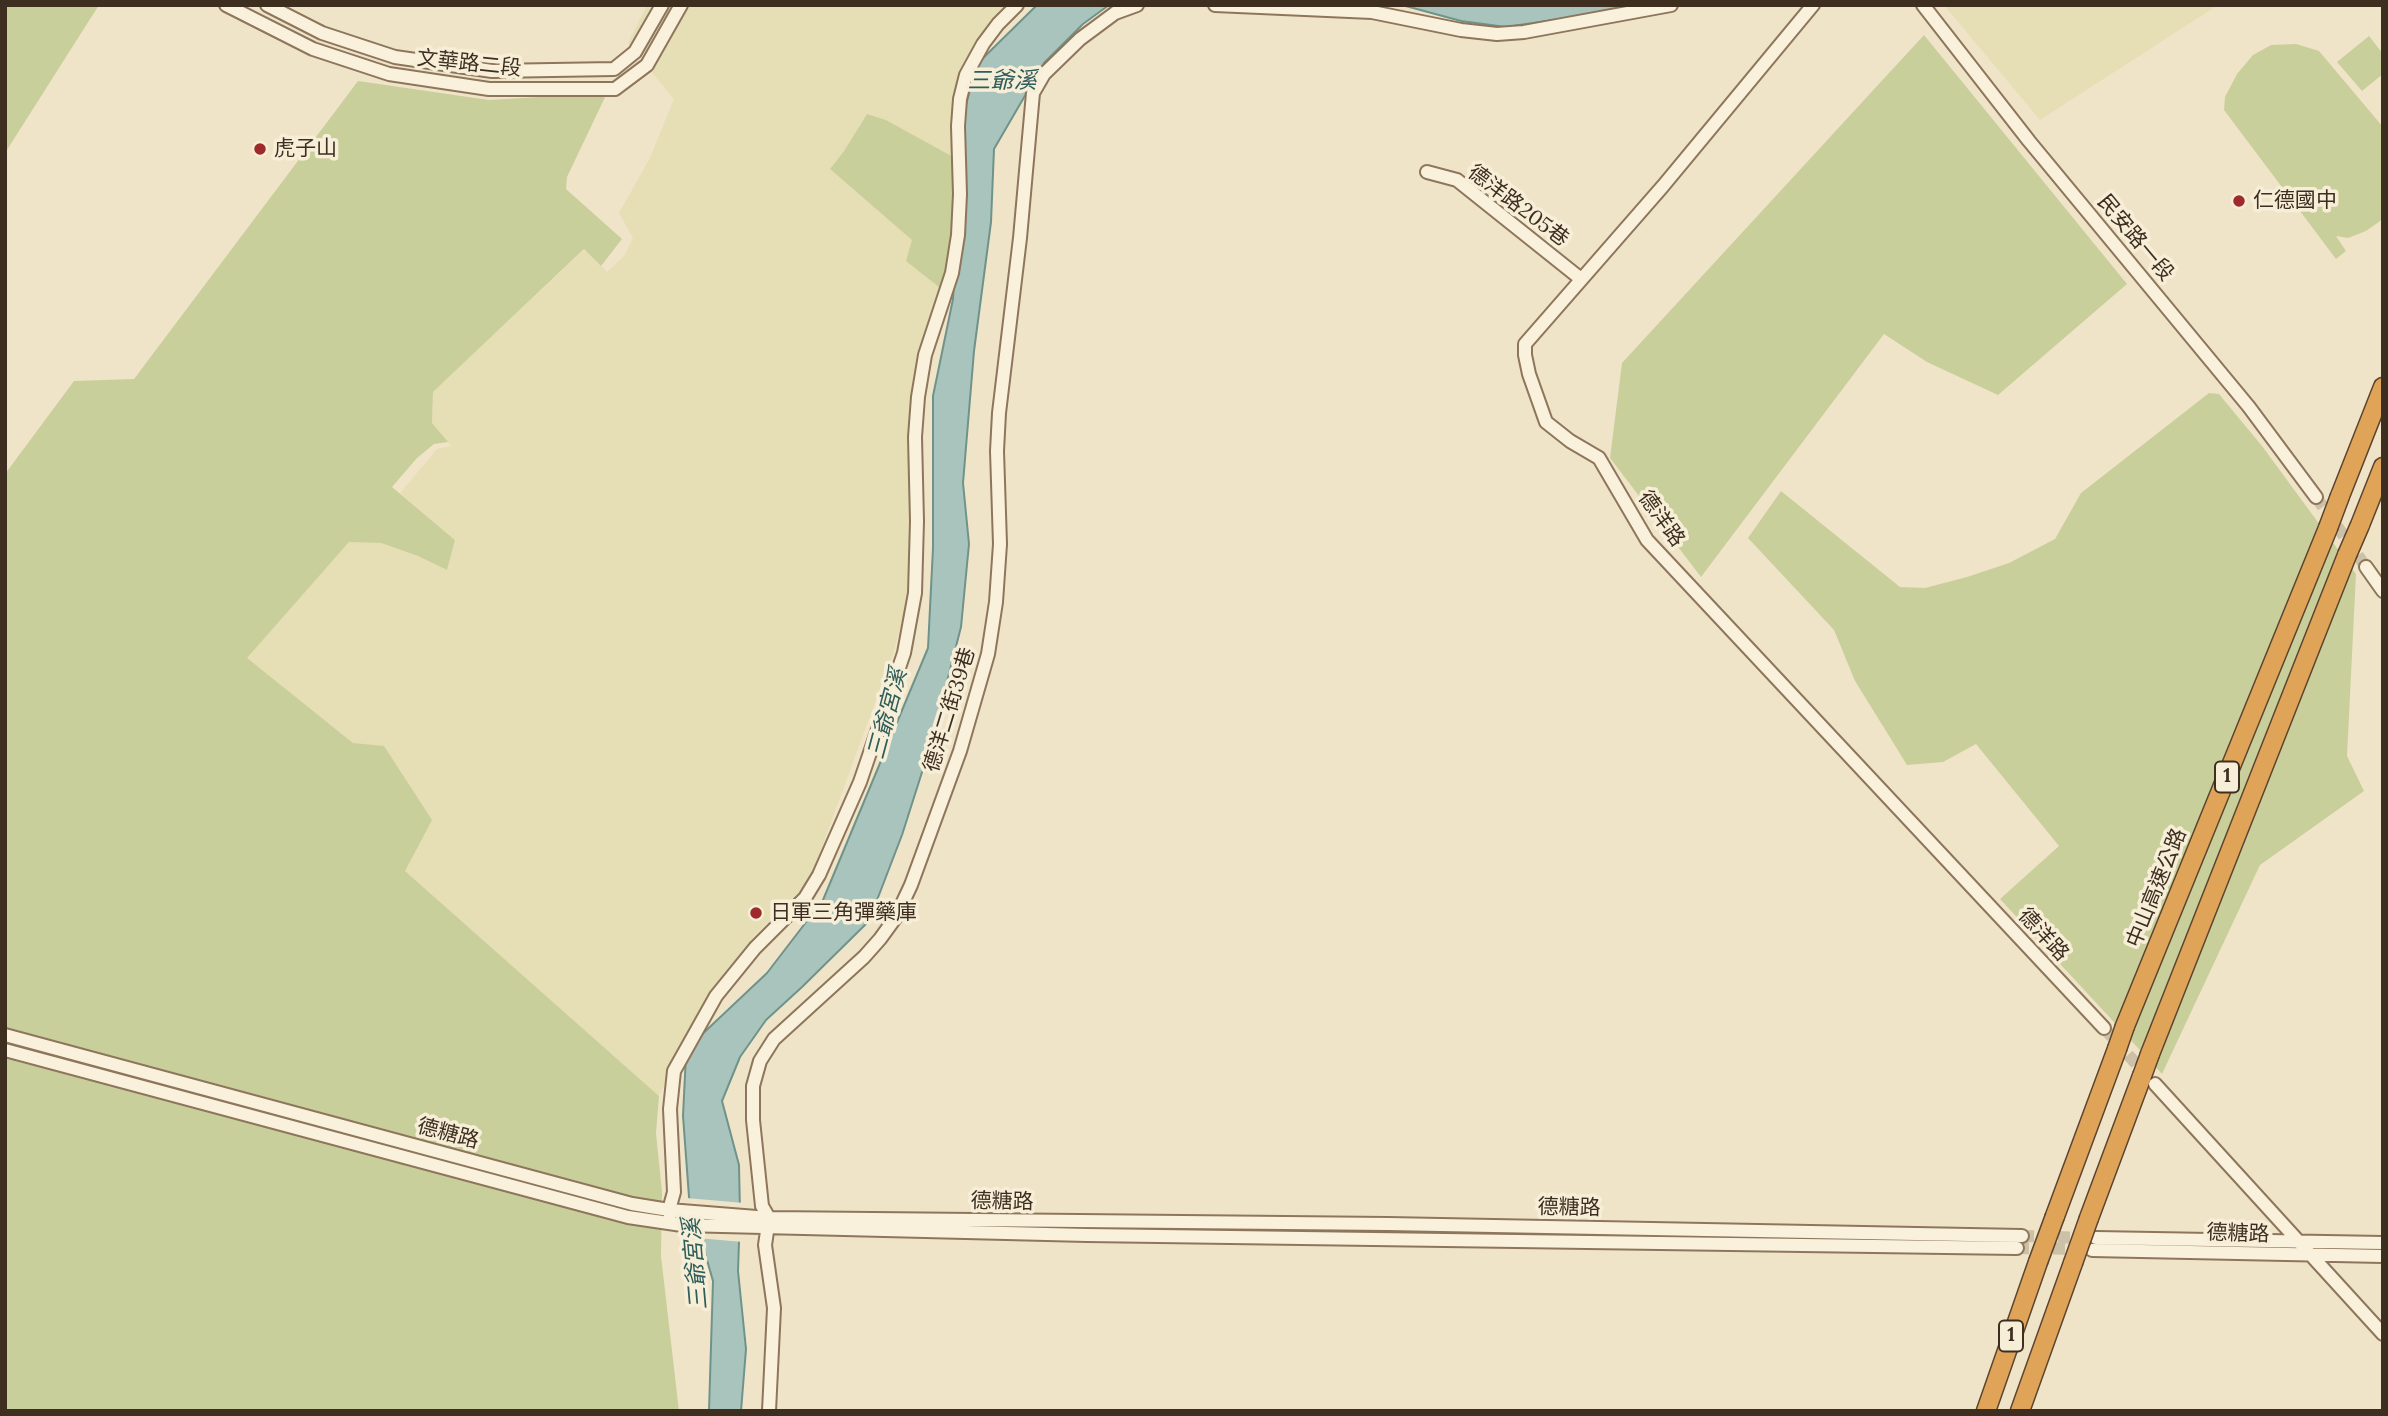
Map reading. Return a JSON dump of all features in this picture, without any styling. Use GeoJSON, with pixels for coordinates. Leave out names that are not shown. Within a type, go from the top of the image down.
{"type":"FeatureCollection","features":[{"type":"Feature","properties":{"kind":"highway","name":"中山高速公路"},"geometry":{"type":"LineString","coordinates":[[1986,1411],[2117,1049],[2383,387]]}},
{"type":"Feature","properties":{"kind":"highway","name":"1"},"geometry":{"type":"LineString","coordinates":[[2020,1411],[2090,1217],[2149,1080],[2150,1054],[2383,467]]}},
{"type":"Feature","properties":{"kind":"street","name":"文華路二段"},"geometry":{"type":"LineString","coordinates":[[226,5],[313,49],[389,74],[489,89],[615,89],[647,65],[681,5]]}},
{"type":"Feature","properties":{"kind":"street","name":"文華路二段"},"geometry":{"type":"LineString","coordinates":[[267,5],[322,33],[395,57],[492,71],[614,69],[635,52],[662,5]]}},
{"type":"Feature","properties":{"kind":"street"},"geometry":{"type":"LineString","coordinates":[[677,1224],[674,1210],[670,1109],[674,1071],[716,996],[755,948],[805,898],[816,882],[860,782],[904,653],[915,593],[915,437],[918,397],[926,352],[954,261],[960,194],[960,99],[966,75],[984,44],[998,24],[1017,5]]}},
{"type":"Feature","properties":{"kind":"street","name":"德洋二街39巷"},"geometry":{"type":"LineString","coordinates":[[769,1411],[774,1308],[765,1245],[753,1086],[760,1061],[774,1038],[864,957],[896,916],[911,885],[960,751],[988,654],[995,611],[1000,544],[997,451],[999,413],[1023,214],[1033,93],[1044,74],[1080,38],[1115,13],[1137,5]]}},
{"type":"Feature","properties":{"kind":"street"},"geometry":{"type":"LineString","coordinates":[[1215,5],[1372,12],[1461,30],[1497,34],[1524,32],[1671,5]]}},
{"type":"Feature","properties":{"kind":"street","name":"德洋路"},"geometry":{"type":"LineString","coordinates":[[1813,5],[1663,186],[1525,344],[1529,374],[1546,422],[1570,441],[1599,458],[1647,540],[2104,1028]]}},
{"type":"Feature","properties":{"kind":"street","name":"民安路一段"},"geometry":{"type":"LineString","coordinates":[[1923,5],[2029,141],[2249,407],[2316,497]]}},
{"type":"Feature","properties":{"kind":"street","name":"德洋路205巷"},"geometry":{"type":"LineString","coordinates":[[1427,172],[1457,180],[1581,279]]}},
{"type":"Feature","properties":{"kind":"street"},"geometry":{"type":"LineString","coordinates":[[2365,567],[2383,591]]}},
{"type":"Feature","properties":{"kind":"street","name":"德糖路"},"geometry":{"type":"LineString","coordinates":[[5,1035],[632,1204],[764,1223]]}},
{"type":"Feature","properties":{"kind":"street","name":"德糖路"},"geometry":{"type":"LineString","coordinates":[[5,1050],[628,1217],[677,1224],[1388,1224],[2019,1242]]}},
{"type":"Feature","properties":{"kind":"street"},"geometry":{"type":"LineString","coordinates":[[2149,1080],[2383,1334]]}},
{"type":"Feature","properties":{"kind":"street","name":"德糖路"},"geometry":{"type":"LineString","coordinates":[[2383,1243],[2094,1244],[2310,1256],[2383,1256]]}},
{"type":"Feature","properties":{"kind":"shaded area"},"geometry":{"type":"Polygon","coordinates":[[[647,5],[1011,5],[960,83],[957,159],[886,120],[867,114],[830,169],[913,240],[944,291],[912,426],[910,591],[893,654],[809,882],[753,937],[681,1051],[659,1096],[405,871],[353,743],[246,658],[349,542],[381,543],[447,570],[455,540],[400,493],[437,449],[451,446],[432,423],[433,392],[585,249],[607,272],[625,255],[633,238],[619,213],[650,158],[674,99],[628,43],[647,5]]]}},
{"type":"Feature","properties":{"kind":"shaded area"},"geometry":{"type":"Polygon","coordinates":[[[1944,5],[2218,5],[2040,120],[1944,5]]]}},
{"type":"Feature","properties":{"kind":"green space"},"geometry":{"type":"Polygon","coordinates":[[[5,5],[99,5],[5,153],[5,5]]]}},
{"type":"Feature","properties":{"kind":"green space"},"geometry":{"type":"Polygon","coordinates":[[[1924,35],[2127,284],[1998,395],[1927,362],[1884,334],[1701,577],[1610,458],[1622,363],[1924,35]]]}},
{"type":"Feature","properties":{"kind":"green space"},"geometry":{"type":"Polygon","coordinates":[[[2369,36],[2383,54],[2383,74],[2362,91],[2337,62],[2369,36]]]}},
{"type":"Feature","properties":{"kind":"green space"},"geometry":{"type":"Polygon","coordinates":[[[2296,44],[2319,51],[2383,127],[2383,219],[2366,231],[2348,238],[2336,236],[2346,251],[2336,259],[2224,110],[2225,97],[2237,74],[2253,55],[2271,45],[2296,44]]]}},
{"type":"Feature","properties":{"kind":"green space"},"geometry":{"type":"Polygon","coordinates":[[[358,81],[489,100],[607,93],[567,177],[566,189],[622,239],[601,266],[584,249],[433,392],[432,423],[448,442],[434,444],[417,458],[392,487],[455,540],[447,570],[381,543],[349,542],[247,658],[353,743],[384,746],[432,820],[405,871],[659,1096],[656,1133],[662,1192],[661,1256],[679,1411],[9,1411],[5,1407],[5,474],[74,381],[134,379],[358,81]]]}},
{"type":"Feature","properties":{"kind":"green space"},"geometry":{"type":"Polygon","coordinates":[[[867,114],[886,120],[957,159],[958,195],[944,291],[906,261],[912,240],[830,169],[867,114]]]}},
{"type":"Feature","properties":{"kind":"green space"},"geometry":{"type":"Polygon","coordinates":[[[2209,393],[2219,394],[2262,446],[2356,574],[2347,756],[2364,791],[2260,865],[2162,1074],[2000,899],[2059,846],[1976,744],[1943,762],[1907,765],[1855,681],[1834,630],[1748,538],[1781,491],[1900,587],[1925,588],[1967,577],[2009,563],[2055,539],[2081,493],[2209,393]]]}},
{"type":"Feature","properties":{"kind":"water","name":"三爺溪"},"geometry":{"type":"Polygon","coordinates":[[[1037,5],[1109,5],[1083,24],[1044,63],[994,149],[991,222],[974,351],[963,483],[969,544],[961,627],[931,744],[902,835],[869,921],[766,1020],[740,1057],[722,1101],[739,1165],[738,1271],[746,1349],[741,1411],[709,1411],[713,1281],[689,1197],[683,1116],[686,1055],[696,1040],[767,973],[823,900],[928,648],[933,548],[933,396],[953,299],[964,112],[977,64],[1037,5]]]}},
{"type":"Feature","properties":{"kind":"water"},"geometry":{"type":"Polygon","coordinates":[[[1402,5],[1631,5],[1614,11],[1506,27],[1461,21],[1402,5]]]}},
{"type":"Feature","properties":{"kind":"pier"},"geometry":{"type":"Polygon","coordinates":[[[686,1198],[744,1203],[743,1242],[697,1238],[686,1198]]]}},
{"type":"Feature","properties":{"kind":"tunnel"},"geometry":{"type":"LineString","coordinates":[[2316,497],[2366,567]]}},
{"type":"Feature","properties":{"kind":"tunnel"},"geometry":{"type":"LineString","coordinates":[[2104,1028],[2148,1077]]}},
{"type":"Feature","properties":{"kind":"tunnel"},"geometry":{"type":"LineString","coordinates":[[2022,1236],[2089,1238]]}},
{"type":"Feature","properties":{"kind":"tunnel"},"geometry":{"type":"LineString","coordinates":[[2017,1248],[2083,1249]]}},
{"type":"Feature","properties":{"kind":"place","name":"虎子山"},"geometry":{"type":"Point","coordinates":[260,149]}},
{"type":"Feature","properties":{"kind":"place","name":"仁德國中"},"geometry":{"type":"Point","coordinates":[2239,201]}},
{"type":"Feature","properties":{"kind":"place","name":"日軍三角彈藥庫"},"geometry":{"type":"Point","coordinates":[756,913]}},
{"type":"Feature","properties":{"kind":"water label","name":"三爺宮溪"},"geometry":{"type":"Point","coordinates":[888,714]}},
{"type":"Feature","properties":{"kind":"water label","name":"三爺宮溪"},"geometry":{"type":"Point","coordinates":[696,1264]}}]}
